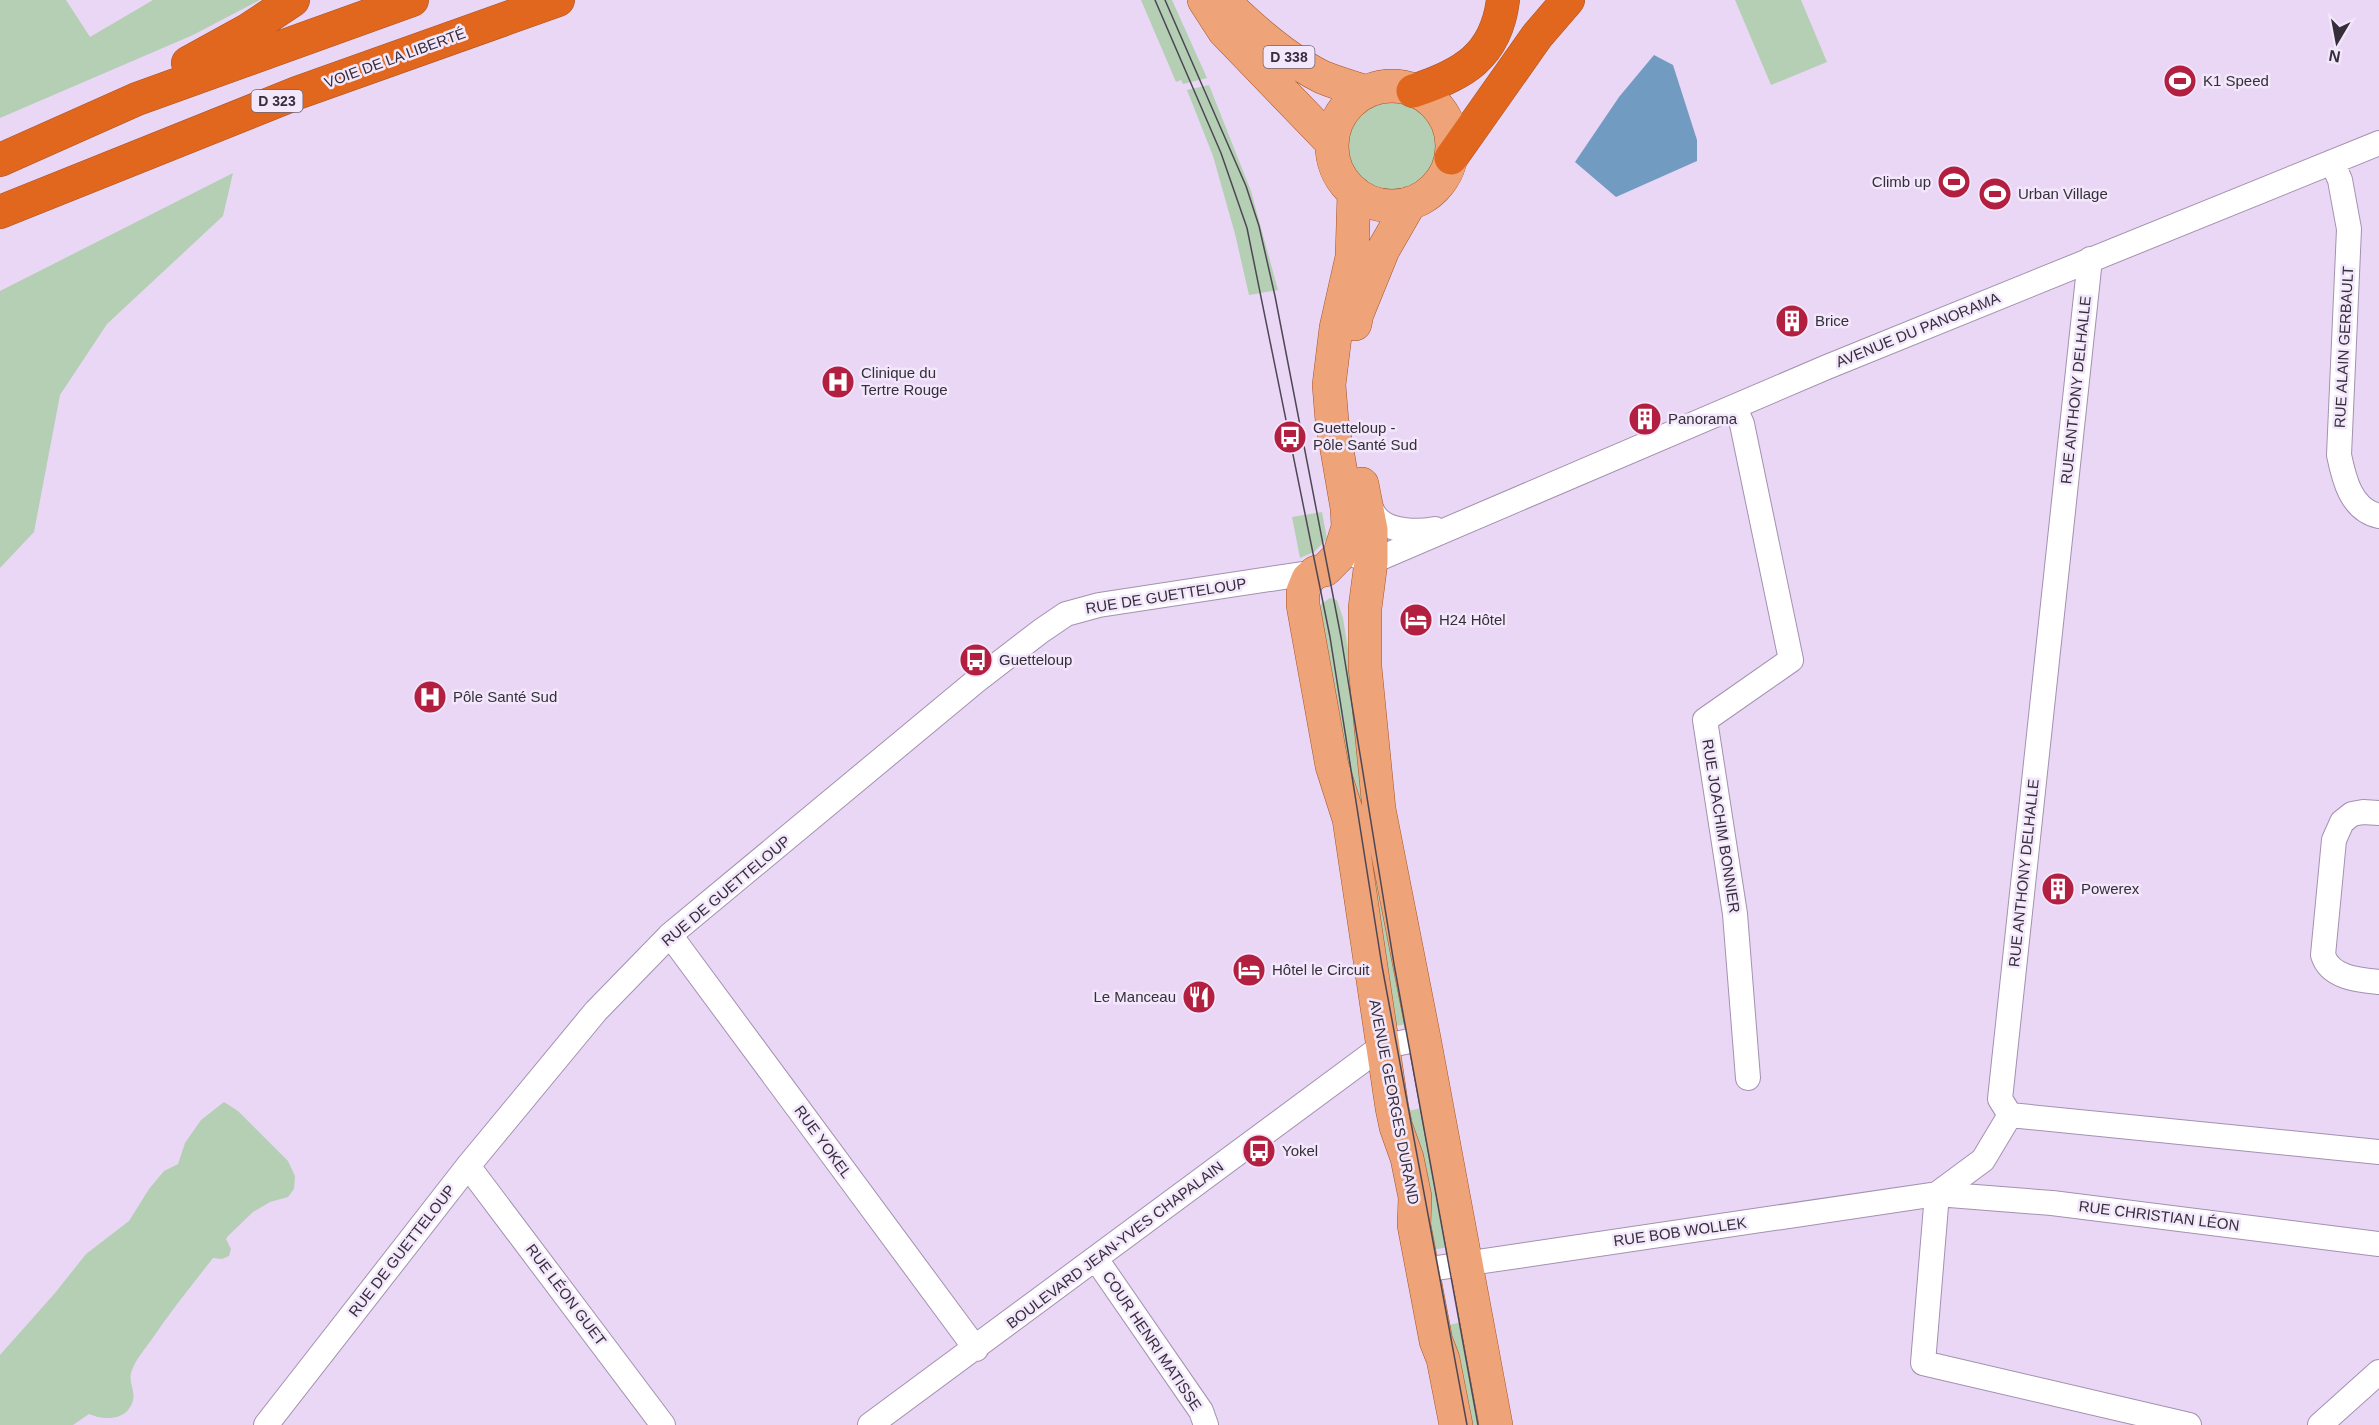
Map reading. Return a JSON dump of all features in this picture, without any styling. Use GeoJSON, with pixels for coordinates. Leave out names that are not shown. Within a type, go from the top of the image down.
{"type":"FeatureCollection","features":[{"type":"Feature","properties":{"kind":"highway"},"geometry":{"type":"LineString","coordinates":[[137,99],[174,71],[248,30],[293,0]]}},
{"type":"Feature","properties":{"kind":"highway"},"geometry":{"type":"LineString","coordinates":[[0,160],[137,99],[412,0]]}},
{"type":"Feature","properties":{"kind":"highway","name":"VOIE DE LA LIBERTÉ"},"geometry":{"type":"LineString","coordinates":[[0,212],[297,93],[558,0]]}},
{"type":"Feature","properties":{"kind":"highway"},"geometry":{"type":"LineString","coordinates":[[1413,91],[1460,73],[1484,51],[1498,28],[1503,0]]}},
{"type":"Feature","properties":{"kind":"highway"},"geometry":{"type":"LineString","coordinates":[[1450,158],[1537,36],[1568,0]]}},
{"type":"Feature","properties":{"kind":"main road","name":"D 338"},"geometry":{"type":"LineString","coordinates":[[1204,0],[1224,32],[1332,143]]}},
{"type":"Feature","properties":{"kind":"main road","name":"D 338"},"geometry":{"type":"LineString","coordinates":[[1224,0],[1255,32],[1281,51],[1324,77],[1366,92]]}},
{"type":"Feature","properties":{"kind":"main road"},"geometry":{"type":"LineString","coordinates":[[1391,87],[1413,91],[1430,100],[1445,118],[1451,136],[1450,158],[1444,175],[1436,186],[1422,198],[1395,206],[1377,204],[1354,192],[1338,171],[1332,143],[1336,126],[1346,109],[1366,92],[1391,87]]}},
{"type":"Feature","properties":{"kind":"main road","name":"AVENUE GEORGES DURAND"},"geometry":{"type":"LineString","coordinates":[[1354,192],[1352,257],[1336,328],[1329,385],[1332,421],[1347,508],[1348,527],[1339,556],[1325,570],[1316,572],[1308,579],[1305,585],[1303,605],[1332,766],[1349,819],[1396,1127],[1407,1158],[1415,1197],[1414,1224],[1436,1341],[1443,1359],[1456,1425]]}},
{"type":"Feature","properties":{"kind":"main road"},"geometry":{"type":"LineString","coordinates":[[1410,203],[1383,250],[1357,314],[1347,372],[1348,416],[1371,531],[1371,562],[1365,608],[1365,667],[1379,809],[1496,1425]]}},
{"type":"Feature","properties":{"kind":"main road"},"geometry":{"type":"LineString","coordinates":[[1316,572],[1329,576],[1339,585],[1344,594],[1365,667]]}},
{"type":"Feature","properties":{"kind":"street","name":"AVENUE DU PANORAMA"},"geometry":{"type":"LineString","coordinates":[[1371,562],[1827,367],[2379,143]]}},
{"type":"Feature","properties":{"kind":"street","name":"RUE ALAIN GERBAULT"},"geometry":{"type":"LineString","coordinates":[[2332,162],[2340,180],[2349,229],[2339,455],[2344,481],[2356,503],[2379,516]]}},
{"type":"Feature","properties":{"kind":"street","name":"RUE ANTHONY DELHALLE"},"geometry":{"type":"LineString","coordinates":[[2010,1115],[2000,1099],[2090,259]]}},
{"type":"Feature","properties":{"kind":"street","name":"RUE JOACHIM BONNIER"},"geometry":{"type":"LineString","coordinates":[[1735,408],[1742,424],[1791,660],[1705,720],[1735,914],[1748,1078]]}},
{"type":"Feature","properties":{"kind":"street","name":"AVENUE DU PANORAMA"},"geometry":{"type":"LineString","coordinates":[[1364,492],[1380,521],[1395,528],[1409,531],[1428,530],[1461,524]]}},
{"type":"Feature","properties":{"kind":"street"},"geometry":{"type":"LineString","coordinates":[[1348,527],[1357,556],[1371,562]]}},
{"type":"Feature","properties":{"kind":"street","name":"RUE DE GUETTELOUP"},"geometry":{"type":"LineString","coordinates":[[267,1425],[468,1166],[596,1011],[670,935],[976,681],[1066,614],[1099,604],[1316,572]]}},
{"type":"Feature","properties":{"kind":"street","name":"RUE DE GUETTELOUP"},"geometry":{"type":"LineString","coordinates":[[1258,581],[1284,585],[1297,596],[1303,605]]}},
{"type":"Feature","properties":{"kind":"street"},"geometry":{"type":"LineString","coordinates":[[2379,813],[2352,814],[2342,822],[2334,840],[2324,955],[2325,961],[2339,973],[2354,979],[2379,982]]}},
{"type":"Feature","properties":{"kind":"street","name":"RUE YOKEL"},"geometry":{"type":"LineString","coordinates":[[670,935],[976,1349]]}},
{"type":"Feature","properties":{"kind":"street","name":"BOULEVARD JEAN-YVES CHAPALAIN"},"geometry":{"type":"LineString","coordinates":[[870,1425],[976,1349],[1382,1047],[1424,1038]]}},
{"type":"Feature","properties":{"kind":"street"},"geometry":{"type":"LineString","coordinates":[[2010,1115],[2379,1152]]}},
{"type":"Feature","properties":{"kind":"street","name":"RUE BOB WOLLEK"},"geometry":{"type":"LineString","coordinates":[[1423,1270],[1937,1194],[1983,1160],[2010,1115]]}},
{"type":"Feature","properties":{"kind":"street","name":"RUE LÉON GUET"},"geometry":{"type":"LineString","coordinates":[[468,1166],[663,1425]]}},
{"type":"Feature","properties":{"kind":"street"},"geometry":{"type":"LineString","coordinates":[[1937,1194],[1923,1363],[2189,1425]]}},
{"type":"Feature","properties":{"kind":"street","name":"RUE CHRISTIAN LÉON"},"geometry":{"type":"LineString","coordinates":[[1937,1194],[2052,1203],[2379,1244]]}},
{"type":"Feature","properties":{"kind":"street","name":"COUR HENRI MATISSE"},"geometry":{"type":"LineString","coordinates":[[1096,1259],[1201,1411],[1206,1425]]}},
{"type":"Feature","properties":{"kind":"street"},"geometry":{"type":"LineString","coordinates":[[2320,1425],[2379,1372]]}},
{"type":"Feature","properties":{"kind":"green space"},"geometry":{"type":"Polygon","coordinates":[[[0,0],[66,0],[90,37],[153,0],[260,0],[193,35],[0,118],[0,0]]]}},
{"type":"Feature","properties":{"kind":"green space"},"geometry":{"type":"Polygon","coordinates":[[[1141,0],[1172,0],[1207,78],[1183,84],[1181,80],[1176,82],[1141,0]]]}},
{"type":"Feature","properties":{"kind":"green space"},"geometry":{"type":"Polygon","coordinates":[[[1735,0],[1801,0],[1827,62],[1771,85],[1735,0]]]}},
{"type":"Feature","properties":{"kind":"green space"},"geometry":{"type":"Polygon","coordinates":[[[1209,85],[1251,191],[1278,290],[1249,295],[1213,156],[1187,90],[1209,85]]]}},
{"type":"Feature","properties":{"kind":"green space"},"geometry":{"type":"Polygon","coordinates":[[[1391,101],[1409,105],[1424,115],[1434,130],[1438,148],[1434,166],[1424,181],[1409,191],[1391,195],[1373,191],[1358,181],[1348,166],[1344,148],[1348,130],[1358,115],[1373,105],[1391,101]]]}},
{"type":"Feature","properties":{"kind":"green space"},"geometry":{"type":"Polygon","coordinates":[[[233,173],[223,216],[107,324],[60,395],[34,532],[0,568],[0,291],[233,173]]]}},
{"type":"Feature","properties":{"kind":"green space"},"geometry":{"type":"Polygon","coordinates":[[[1322,512],[1327,539],[1314,552],[1300,558],[1292,517],[1322,512]]]}},
{"type":"Feature","properties":{"kind":"green space"},"geometry":{"type":"Polygon","coordinates":[[[1330,598],[1337,600],[1343,618],[1408,1024],[1389,1027],[1319,611],[1321,604],[1330,598]]]}},
{"type":"Feature","properties":{"kind":"green space"},"geometry":{"type":"Polygon","coordinates":[[[224,1102],[238,1111],[288,1161],[295,1176],[294,1189],[288,1197],[270,1202],[253,1212],[228,1236],[226,1239],[231,1249],[229,1256],[222,1259],[213,1258],[136,1362],[131,1375],[132,1404],[124,1414],[109,1418],[89,1414],[73,1425],[0,1425],[0,1355],[86,1254],[129,1221],[149,1189],[164,1171],[178,1164],[185,1143],[201,1120],[224,1102]]]}},
{"type":"Feature","properties":{"kind":"green space"},"geometry":{"type":"Polygon","coordinates":[[[1423,1108],[1449,1247],[1432,1250],[1407,1111],[1423,1108]]]}},
{"type":"Feature","properties":{"kind":"green space"},"geometry":{"type":"Polygon","coordinates":[[[1462,1322],[1481,1425],[1464,1425],[1445,1326],[1462,1322]]]}},
{"type":"Feature","properties":{"kind":"water"},"geometry":{"type":"Polygon","coordinates":[[[1654,55],[1673,65],[1697,140],[1697,161],[1616,197],[1575,162],[1619,97],[1654,55]]]}},
{"type":"Feature","properties":{"kind":"tram line"},"geometry":{"type":"LineString","coordinates":[[1155,0],[1221,153],[1247,228],[1330,637],[1382,966],[1467,1425]]}},
{"type":"Feature","properties":{"kind":"tram line"},"geometry":{"type":"LineString","coordinates":[[1165,0],[1246,186],[1259,226],[1275,296],[1341,637],[1394,964],[1478,1425]]}},
{"type":"Feature","properties":{"kind":"place","name":"K1 Speed"},"geometry":{"type":"Point","coordinates":[2180,81]}},
{"type":"Feature","properties":{"kind":"place","name":"Climb up"},"geometry":{"type":"Point","coordinates":[1954,182]}},
{"type":"Feature","properties":{"kind":"place","name":"Urban Village"},"geometry":{"type":"Point","coordinates":[1995,194]}},
{"type":"Feature","properties":{"kind":"place","name":"Brice"},"geometry":{"type":"Point","coordinates":[1792,321]}},
{"type":"Feature","properties":{"kind":"place","name":"Clinique du Tertre Rouge"},"geometry":{"type":"Point","coordinates":[838,382]}},
{"type":"Feature","properties":{"kind":"place","name":"Panorama"},"geometry":{"type":"Point","coordinates":[1645,419]}},
{"type":"Feature","properties":{"kind":"place","name":"Guetteloup - Pôle Santé Sud"},"geometry":{"type":"Point","coordinates":[1290,437]}},
{"type":"Feature","properties":{"kind":"place","name":"H24 Hôtel"},"geometry":{"type":"Point","coordinates":[1416,620]}},
{"type":"Feature","properties":{"kind":"place","name":"Guetteloup"},"geometry":{"type":"Point","coordinates":[976,660]}},
{"type":"Feature","properties":{"kind":"place","name":"Pôle Santé Sud"},"geometry":{"type":"Point","coordinates":[430,697]}},
{"type":"Feature","properties":{"kind":"place","name":"Powerex"},"geometry":{"type":"Point","coordinates":[2058,889]}},
{"type":"Feature","properties":{"kind":"place","name":"Hôtel le Circuit"},"geometry":{"type":"Point","coordinates":[1249,970]}},
{"type":"Feature","properties":{"kind":"place","name":"Le Manceau"},"geometry":{"type":"Point","coordinates":[1199,997]}},
{"type":"Feature","properties":{"kind":"place","name":"Yokel"},"geometry":{"type":"Point","coordinates":[1259,1151]}}]}
